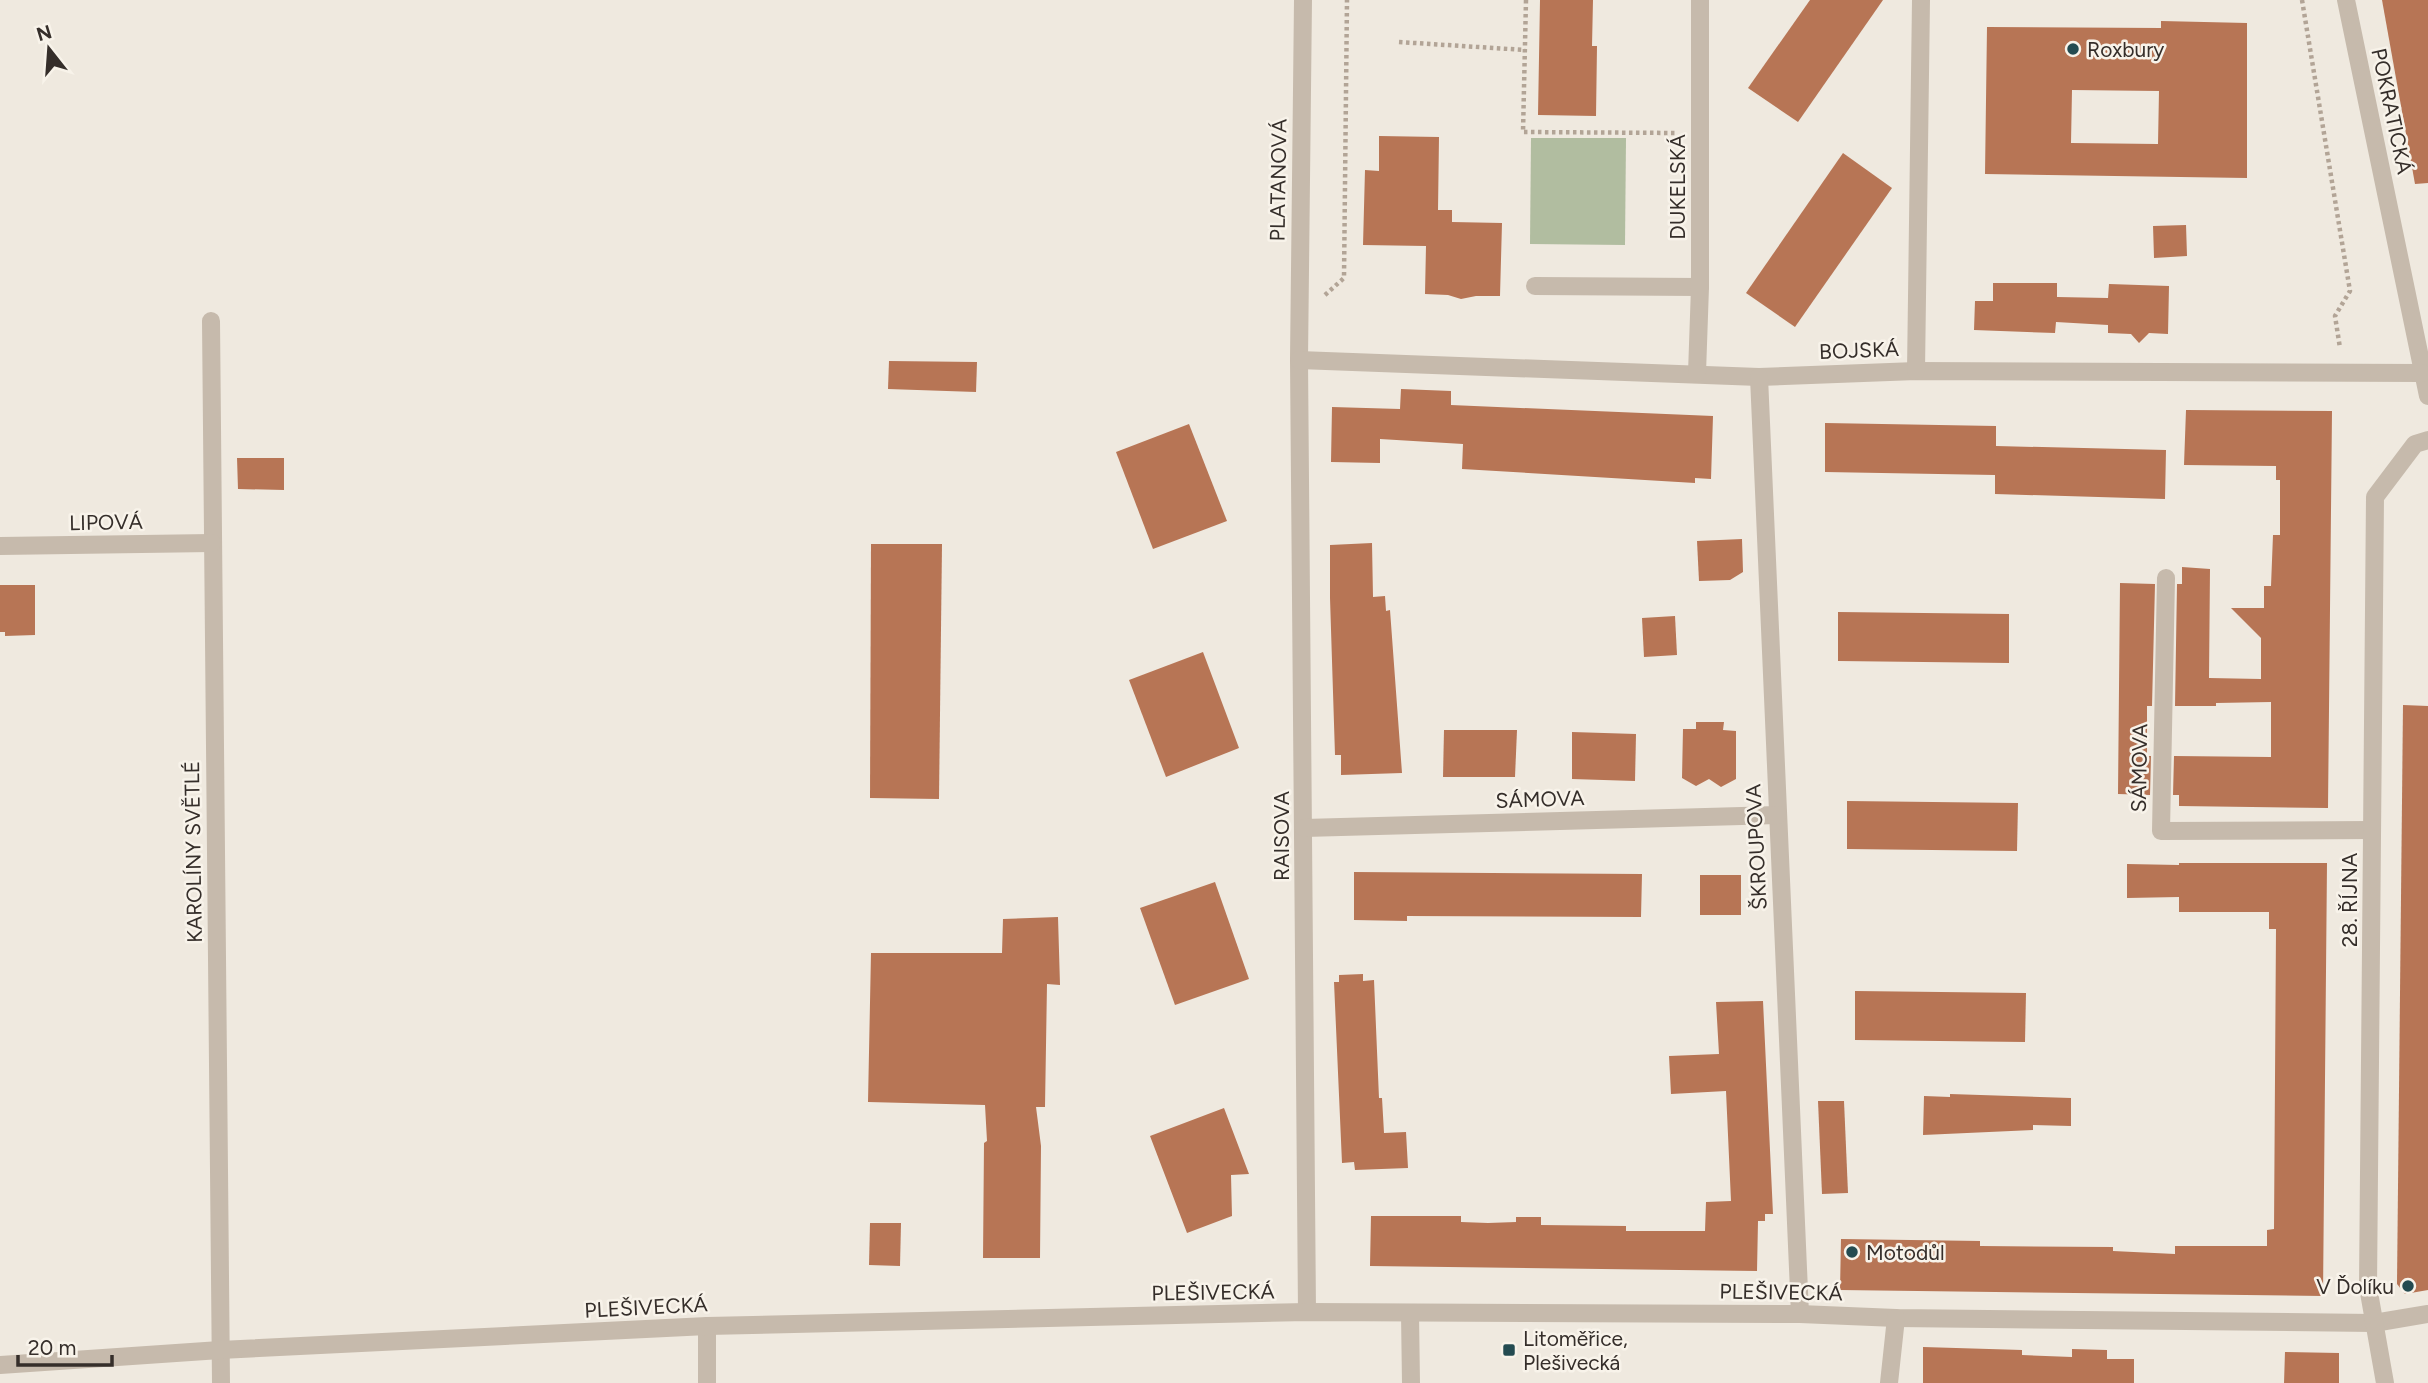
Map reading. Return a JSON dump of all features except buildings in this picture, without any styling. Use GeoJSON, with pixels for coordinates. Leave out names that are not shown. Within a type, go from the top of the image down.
{"type":"FeatureCollection","features":[{"type":"Feature","properties":{"kind":"street","name":"PLATANOVÁ"},"geometry":{"type":"LineString","coordinates":[[1299,360],[1303,0]]}},
{"type":"Feature","properties":{"kind":"street","name":"DUKELSKÁ"},"geometry":{"type":"LineString","coordinates":[[1697,373],[1700,288],[1700,0]]}},
{"type":"Feature","properties":{"kind":"street"},"geometry":{"type":"LineString","coordinates":[[1916,371],[1921,0]]}},
{"type":"Feature","properties":{"kind":"street","name":"POKRATICKÁ"},"geometry":{"type":"LineString","coordinates":[[2346,0],[2428,396]]}},
{"type":"Feature","properties":{"kind":"street"},"geometry":{"type":"LineString","coordinates":[[1535,286],[1700,288]]}},
{"type":"Feature","properties":{"kind":"street","name":"KAROLÍNY SVĚTLÉ"},"geometry":{"type":"LineString","coordinates":[[211,321],[221,1383]]}},
{"type":"Feature","properties":{"kind":"street","name":"BOJSKÁ"},"geometry":{"type":"LineString","coordinates":[[1299,360],[1759,377],[1916,371],[2422,373]]}},
{"type":"Feature","properties":{"kind":"street","name":"RAISOVA"},"geometry":{"type":"LineString","coordinates":[[1299,360],[1307,1312]]}},
{"type":"Feature","properties":{"kind":"street","name":"ŠKROUPOVA"},"geometry":{"type":"LineString","coordinates":[[1759,377],[1800,1314]]}},
{"type":"Feature","properties":{"kind":"street","name":"28. ŘÍJNA"},"geometry":{"type":"LineString","coordinates":[[2385,1383],[2368,1287],[2375,498],[2415,444],[2428,440]]}},
{"type":"Feature","properties":{"kind":"street","name":"LIPOVÁ"},"geometry":{"type":"LineString","coordinates":[[0,546],[212,543]]}},
{"type":"Feature","properties":{"kind":"street","name":"SÁMOVA"},"geometry":{"type":"LineString","coordinates":[[2166,578],[2161,831],[2372,830]]}},
{"type":"Feature","properties":{"kind":"street","name":"SÁMOVA"},"geometry":{"type":"LineString","coordinates":[[1304,828],[1778,816]]}},
{"type":"Feature","properties":{"kind":"street","name":"PLEŠIVECKÁ"},"geometry":{"type":"LineString","coordinates":[[0,1365],[220,1350],[707,1326],[1307,1312],[1800,1314],[1896,1318],[2374,1323],[2428,1314]]}},
{"type":"Feature","properties":{"kind":"street"},"geometry":{"type":"LineString","coordinates":[[1410,1313],[1410,1383]]}},
{"type":"Feature","properties":{"kind":"street"},"geometry":{"type":"LineString","coordinates":[[1889,1383],[1896,1318]]}},
{"type":"Feature","properties":{"kind":"street"},"geometry":{"type":"LineString","coordinates":[[707,1326],[708,1383]]}},
{"type":"Feature","properties":{"kind":"path"},"geometry":{"type":"LineString","coordinates":[[1299,318],[1344,278],[1347,0]]}},
{"type":"Feature","properties":{"kind":"path"},"geometry":{"type":"LineString","coordinates":[[1526,0],[1523,132],[1700,133]]}},
{"type":"Feature","properties":{"kind":"path"},"geometry":{"type":"LineString","coordinates":[[2302,0],[2350,291],[2335,316],[2344,373]]}},
{"type":"Feature","properties":{"kind":"path"},"geometry":{"type":"LineString","coordinates":[[1399,43],[1525,50]]}},
{"type":"Feature","properties":{"kind":"green space"},"geometry":{"type":"Polygon","coordinates":[[[1531,138],[1626,138],[1625,245],[1530,244],[1531,138]]]}},
{"type":"Feature","properties":{"kind":"place","name":"Roxbury"},"geometry":{"type":"Point","coordinates":[2073,49]}},
{"type":"Feature","properties":{"kind":"place","name":"Motodůl"},"geometry":{"type":"Point","coordinates":[1852,1252]}},
{"type":"Feature","properties":{"kind":"place","name":"V Ďolíku"},"geometry":{"type":"Point","coordinates":[2408,1286]}},
{"type":"Feature","properties":{"kind":"place","name":"Litoměřice, Plešivecká"},"geometry":{"type":"Point","coordinates":[1509,1350]}}]}
